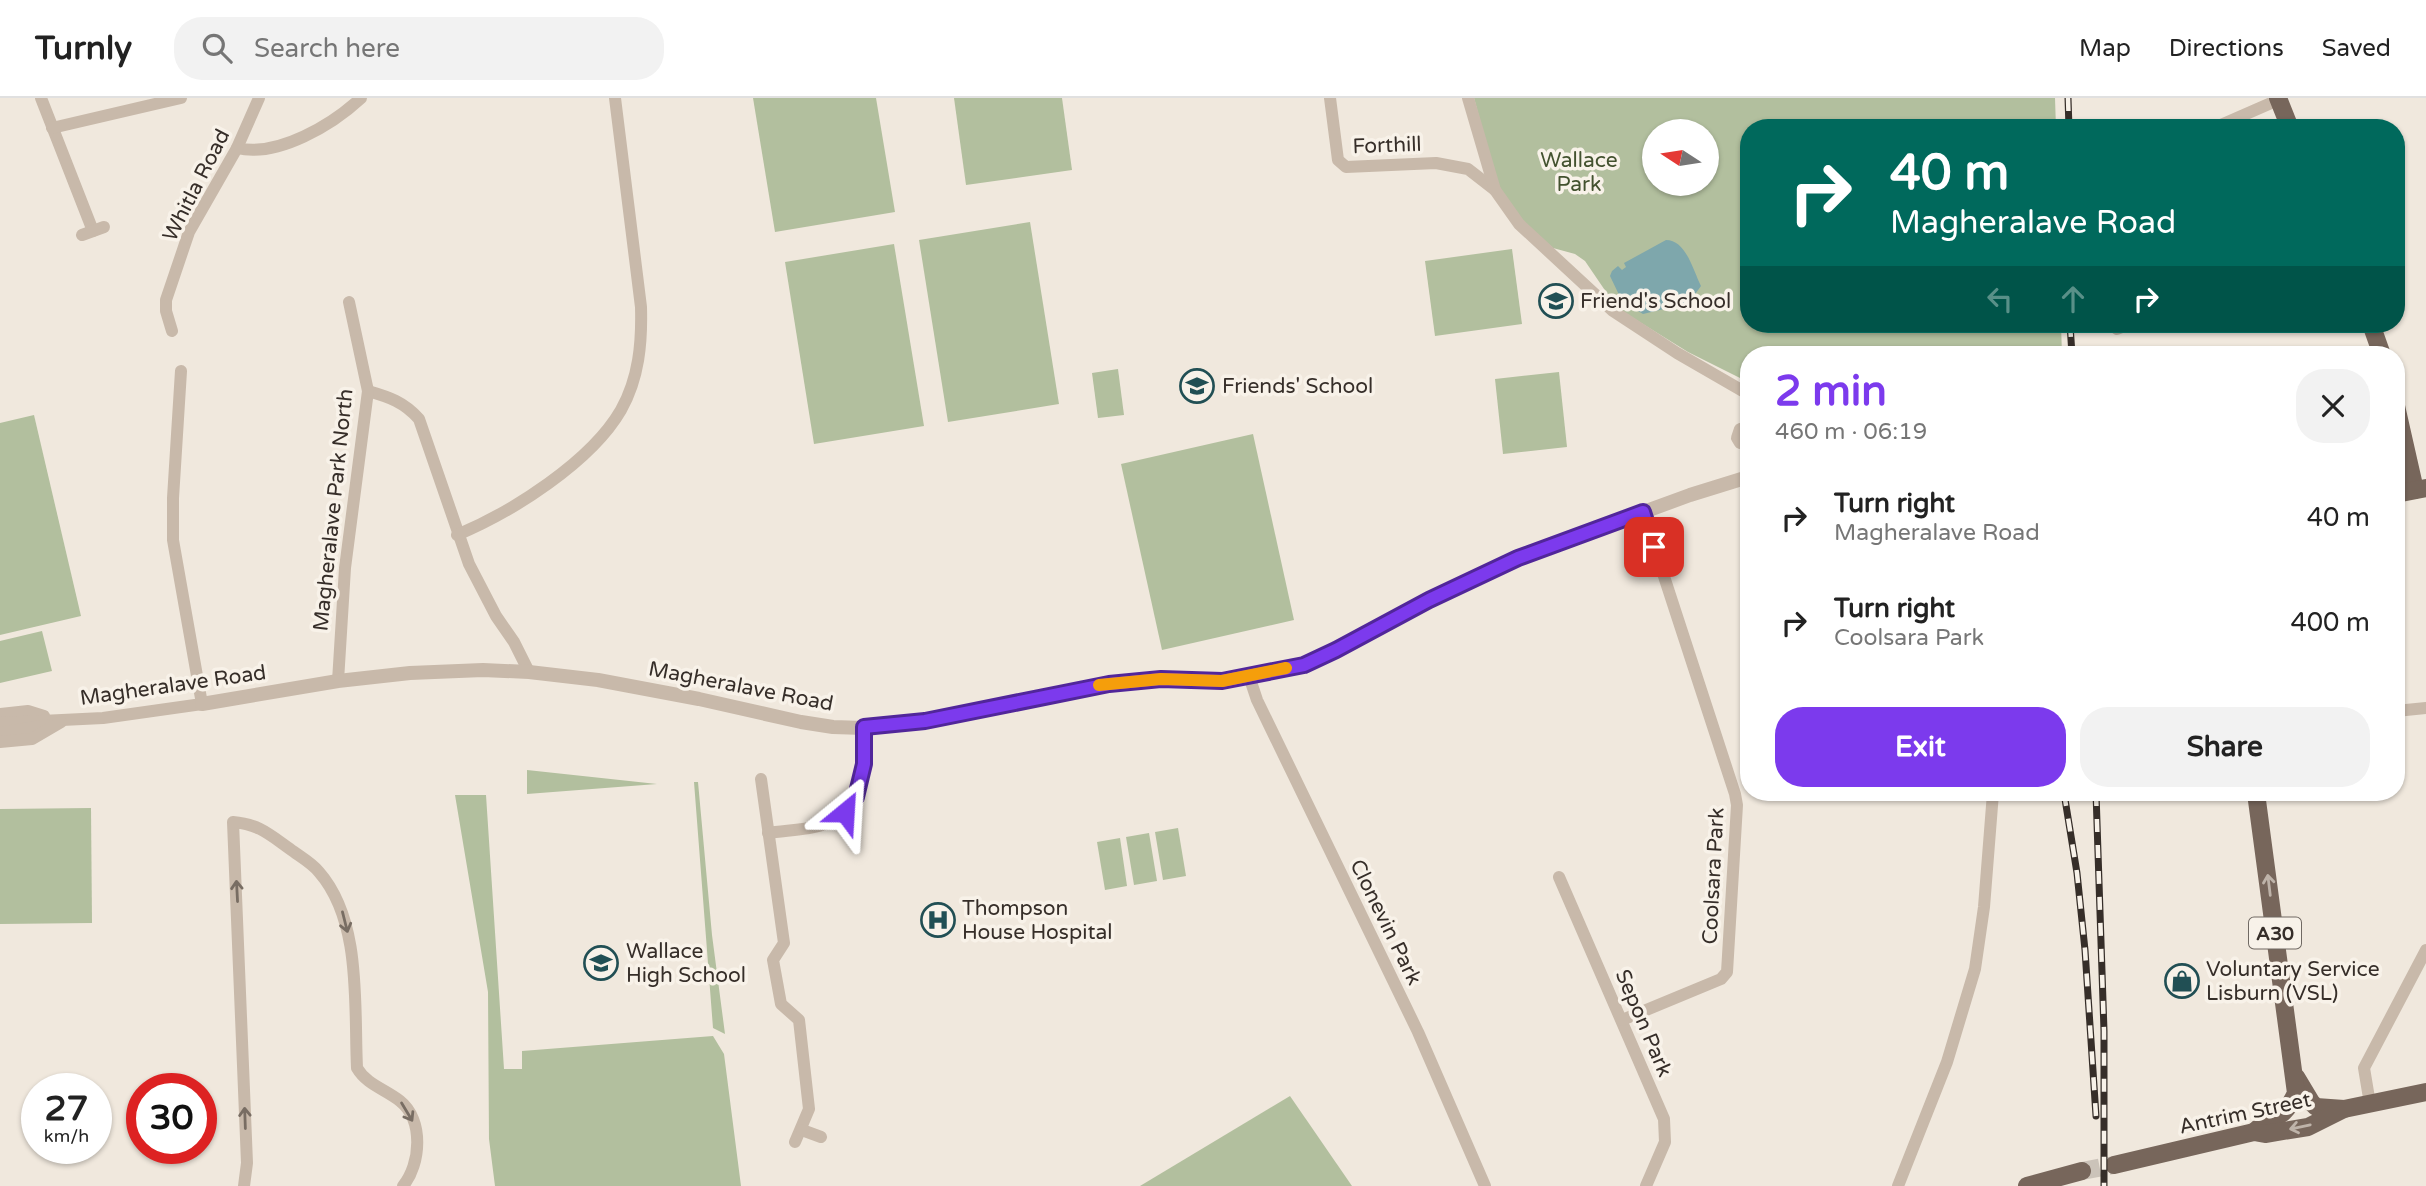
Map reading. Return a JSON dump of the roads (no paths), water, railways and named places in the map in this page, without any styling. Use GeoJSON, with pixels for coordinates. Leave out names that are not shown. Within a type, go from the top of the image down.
{"type":"FeatureCollection","features":[{"type":"Feature","properties":{"kind":"main road"},"geometry":{"type":"LineString","coordinates":[[2278,99],[2286,119]]}},
{"type":"Feature","properties":{"kind":"main road"},"geometry":{"type":"LineString","coordinates":[[2405,437],[2420,489]]}},
{"type":"Feature","properties":{"kind":"main road","name":"A30"},"geometry":{"type":"LineString","coordinates":[[2254,1132],[2263,1123],[2281,1117],[2296,1093],[2257,801]]}},
{"type":"Feature","properties":{"kind":"main road","name":"A30"},"geometry":{"type":"LineString","coordinates":[[2294,1074],[2316,1107],[2344,1109]]}},
{"type":"Feature","properties":{"kind":"main road","name":"Antrim Street"},"geometry":{"type":"LineString","coordinates":[[2114,1164],[2254,1132],[2265,1134],[2308,1126],[2344,1109],[2426,1092]]}},
{"type":"Feature","properties":{"kind":"main road"},"geometry":{"type":"LineString","coordinates":[[2027,1186],[2082,1171]]}},
{"type":"Feature","properties":{"kind":"street"},"geometry":{"type":"LineString","coordinates":[[41,98],[93,231]]}},
{"type":"Feature","properties":{"kind":"street"},"geometry":{"type":"LineString","coordinates":[[52,128],[181,98]]}},
{"type":"Feature","properties":{"kind":"street","name":"Whitla Road"},"geometry":{"type":"LineString","coordinates":[[172,331],[166,311],[166,299],[186,241],[201,208],[237,148],[259,98]]}},
{"type":"Feature","properties":{"kind":"street"},"geometry":{"type":"LineString","coordinates":[[237,148],[267,148],[295,140],[330,122],[361,98]]}},
{"type":"Feature","properties":{"kind":"street"},"geometry":{"type":"LineString","coordinates":[[457,535],[497,515],[562,474],[603,433],[620,411],[631,386],[642,338],[641,307],[615,98]]}},
{"type":"Feature","properties":{"kind":"street","name":"Forthill"},"geometry":{"type":"LineString","coordinates":[[1330,98],[1338,160],[1346,167],[1436,163],[1468,169],[1495,190],[1519,224],[1613,311],[1677,354],[1740,389]]}},
{"type":"Feature","properties":{"kind":"street","name":"Forthill"},"geometry":{"type":"LineString","coordinates":[[1468,98],[1495,190]]}},
{"type":"Feature","properties":{"kind":"street"},"geometry":{"type":"LineString","coordinates":[[2234,119],[2278,99]]}},
{"type":"Feature","properties":{"kind":"street","name":"Magheralave Park North"},"geometry":{"type":"LineString","coordinates":[[338,681],[345,568],[368,391],[349,302]]}},
{"type":"Feature","properties":{"kind":"street"},"geometry":{"type":"LineString","coordinates":[[181,371],[174,459],[173,540],[202,705]]}},
{"type":"Feature","properties":{"kind":"street"},"geometry":{"type":"LineString","coordinates":[[368,391],[395,399],[419,419],[457,535],[475,579],[529,672]]}},
{"type":"Feature","properties":{"kind":"street","name":"Magheralave Road"},"geometry":{"type":"LineString","coordinates":[[0,733],[63,721],[202,705],[338,681],[438,671],[529,672],[628,685],[833,727],[925,721],[1109,684],[1161,679],[1222,681],[1314,660],[1429,600],[1518,558],[1740,480]]}},
{"type":"Feature","properties":{"kind":"street","name":"Coolsara Park"},"geometry":{"type":"LineString","coordinates":[[1622,1020],[1721,979],[1727,972],[1737,805],[1643,512]]}},
{"type":"Feature","properties":{"kind":"street","name":"Clonevin Park"},"geometry":{"type":"LineString","coordinates":[[1249,676],[1258,700],[1418,1032],[1485,1186]]}},
{"type":"Feature","properties":{"kind":"street"},"geometry":{"type":"LineString","coordinates":[[2405,710],[2426,708]]}},
{"type":"Feature","properties":{"kind":"street","name":"Magheralave Road"},"geometry":{"type":"LineString","coordinates":[[0,714],[28,711],[63,721]]}},
{"type":"Feature","properties":{"kind":"street","name":"Magheralave Road"},"geometry":{"type":"LineString","coordinates":[[0,723],[63,721]]}},
{"type":"Feature","properties":{"kind":"street","name":"Magheralave Road"},"geometry":{"type":"LineString","coordinates":[[0,742],[32,739],[63,721]]}},
{"type":"Feature","properties":{"kind":"street"},"geometry":{"type":"LineString","coordinates":[[768,833],[826,824],[845,812],[856,797],[864,764],[864,727]]}},
{"type":"Feature","properties":{"kind":"street"},"geometry":{"type":"LineString","coordinates":[[761,779],[784,943],[773,960],[781,1004],[799,1020],[809,1109],[799,1136],[821,1137]]}},
{"type":"Feature","properties":{"kind":"street"},"geometry":{"type":"LineString","coordinates":[[1898,1186],[1947,1062],[1975,969],[1984,907],[1992,801]]}},
{"type":"Feature","properties":{"kind":"street"},"geometry":{"type":"LineString","coordinates":[[244,1186],[247,1163],[233,822],[252,824],[265,831],[318,870],[334,892],[345,916],[352,958],[357,1068],[363,1078],[403,1103],[411,1116],[418,1138],[414,1165],[403,1186]]}},
{"type":"Feature","properties":{"kind":"street","name":"Sepon Park"},"geometry":{"type":"LineString","coordinates":[[1559,877],[1664,1119],[1665,1142],[1646,1186]]}},
{"type":"Feature","properties":{"kind":"street"},"geometry":{"type":"LineString","coordinates":[[2370,1104],[2364,1068],[2426,950]]}},
{"type":"Feature","properties":{"kind":"water"},"geometry":{"type":"Polygon","coordinates":[[[1666,240],[1673,241],[1684,250],[1701,286],[1693,297],[1693,302],[1643,314],[1622,301],[1610,276],[1618,266],[1622,270],[1626,267],[1624,263],[1666,240]]]}},
{"type":"Feature","properties":{"kind":"tunnel"},"geometry":{"type":"LineString","coordinates":[[2082,1171],[2114,1165]]}},
{"type":"Feature","properties":{"kind":"railway"},"geometry":{"type":"LineString","coordinates":[[2068,98],[2069,119]]}},
{"type":"Feature","properties":{"kind":"railway"},"geometry":{"type":"LineString","coordinates":[[2071,333],[2071,346]]}},
{"type":"Feature","properties":{"kind":"railway"},"geometry":{"type":"LineString","coordinates":[[2065,801],[2077,873],[2085,950],[2096,1116]]}},
{"type":"Feature","properties":{"kind":"railway"},"geometry":{"type":"LineString","coordinates":[[2096,801],[2104,1031],[2104,1186]]}},
{"type":"Feature","properties":{"kind":"place","name":"Friend's School"},"geometry":{"type":"Point","coordinates":[1556,301]}},
{"type":"Feature","properties":{"kind":"place","name":"Friends' School"},"geometry":{"type":"Point","coordinates":[1197,386]}},
{"type":"Feature","properties":{"kind":"place","name":"Thompson House Hospital"},"geometry":{"type":"Point","coordinates":[938,920]}},
{"type":"Feature","properties":{"kind":"place","name":"Wallace High School"},"geometry":{"type":"Point","coordinates":[601,963]}},
{"type":"Feature","properties":{"kind":"place","name":"Voluntary Service Lisburn (VSL)"},"geometry":{"type":"Point","coordinates":[2182,981]}},
{"type":"Feature","properties":{"kind":"park label","name":"Wallace Park"},"geometry":{"type":"Point","coordinates":[1579,172]}}]}
